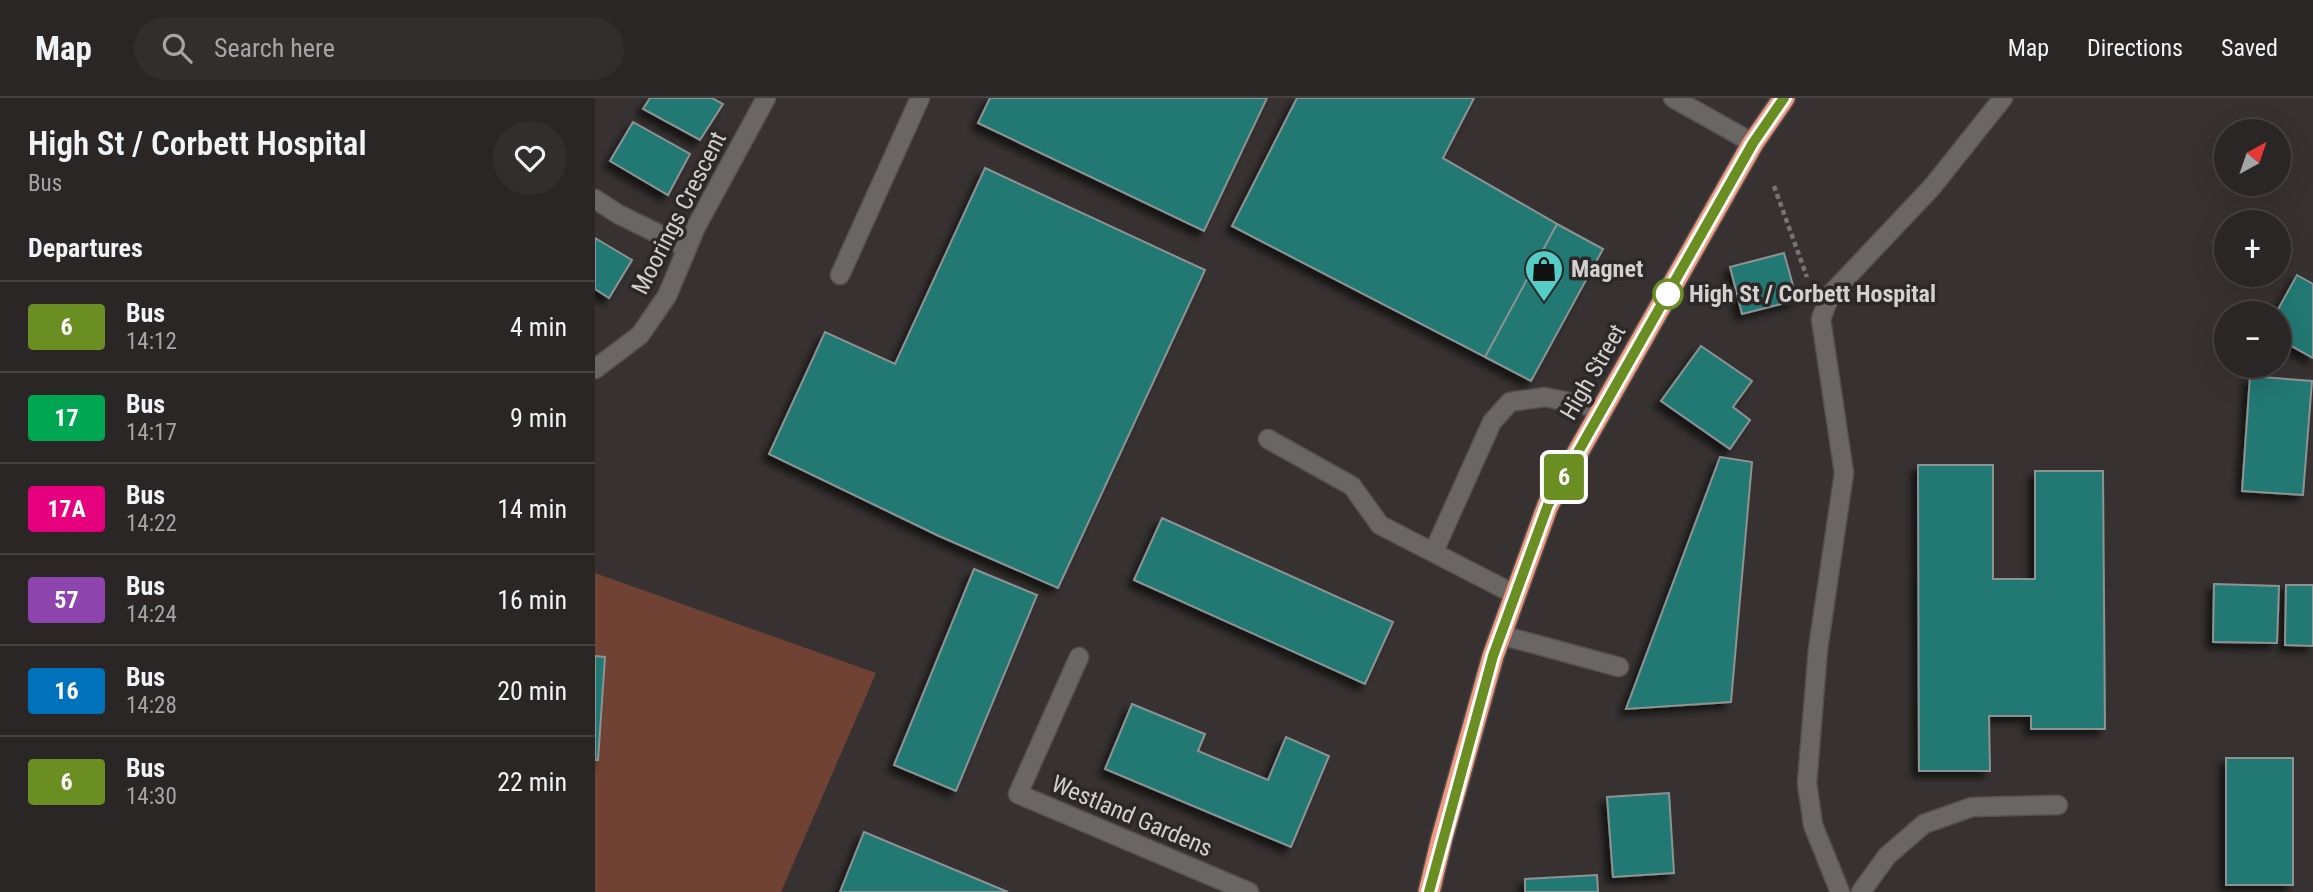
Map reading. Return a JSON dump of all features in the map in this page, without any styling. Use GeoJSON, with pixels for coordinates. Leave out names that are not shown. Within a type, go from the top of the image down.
{"type":"FeatureCollection","features":[{"type":"Feature","properties":{"kind":"highway","name":"High Street"},"geometry":{"type":"LineString","coordinates":[[1429,892],[1471,734],[1501,635],[1548,505],[1753,143],[1784,98]]}},
{"type":"Feature","properties":{"kind":"street","name":"Moorings Crescent"},"geometry":{"type":"LineString","coordinates":[[595,369],[640,335],[667,296],[696,227],[766,98]]}},
{"type":"Feature","properties":{"kind":"street"},"geometry":{"type":"LineString","coordinates":[[840,275],[920,98]]}},
{"type":"Feature","properties":{"kind":"street"},"geometry":{"type":"LineString","coordinates":[[1673,98],[1753,143]]}},
{"type":"Feature","properties":{"kind":"street"},"geometry":{"type":"LineString","coordinates":[[1840,892],[1813,825],[1807,783],[1818,649],[1844,473],[1821,318],[1829,295],[1932,187],[2003,98]]}},
{"type":"Feature","properties":{"kind":"street"},"geometry":{"type":"LineString","coordinates":[[595,199],[618,214],[687,248]]}},
{"type":"Feature","properties":{"kind":"street"},"geometry":{"type":"LineString","coordinates":[[1434,551],[1492,422],[1510,402],[1545,397],[1603,409]]}},
{"type":"Feature","properties":{"kind":"street"},"geometry":{"type":"LineString","coordinates":[[1268,439],[1352,486],[1380,525],[1516,594]]}},
{"type":"Feature","properties":{"kind":"street"},"geometry":{"type":"LineString","coordinates":[[1501,635],[1619,667]]}},
{"type":"Feature","properties":{"kind":"street","name":"Westland Gardens"},"geometry":{"type":"LineString","coordinates":[[1079,657],[1018,794],[1249,892]]}},
{"type":"Feature","properties":{"kind":"street"},"geometry":{"type":"LineString","coordinates":[[1861,892],[1887,856],[1924,824],[1972,807],[2058,805]]}},
{"type":"Feature","properties":{"kind":"path"},"geometry":{"type":"LineString","coordinates":[[1774,186],[1821,318]]}},
{"type":"Feature","properties":{"kind":"shaded area"},"geometry":{"type":"Polygon","coordinates":[[[595,573],[876,673],[781,892],[595,892],[595,573]]]}},
{"type":"Feature","properties":{"kind":"building"},"geometry":{"type":"Polygon","coordinates":[[[650,98],[712,98],[723,104],[700,140],[643,109],[650,98]]]}},
{"type":"Feature","properties":{"kind":"building"},"geometry":{"type":"Polygon","coordinates":[[[990,98],[1267,98],[1204,231],[978,123],[990,98]]]}},
{"type":"Feature","properties":{"kind":"building"},"geometry":{"type":"Polygon","coordinates":[[[1297,98],[1474,98],[1443,158],[1557,224],[1485,357],[1232,226],[1297,98]]]}},
{"type":"Feature","properties":{"kind":"building"},"geometry":{"type":"Polygon","coordinates":[[[633,122],[690,154],[668,195],[610,161],[633,122]]]}},
{"type":"Feature","properties":{"kind":"building"},"geometry":{"type":"Polygon","coordinates":[[[985,168],[1205,270],[1058,588],[939,536],[769,454],[825,332],[895,364],[985,168]]]}},
{"type":"Feature","properties":{"kind":"building","name":"Magnet"},"geometry":{"type":"Polygon","coordinates":[[[1557,224],[1603,249],[1531,381],[1485,357],[1557,224]]]}},
{"type":"Feature","properties":{"kind":"building"},"geometry":{"type":"Polygon","coordinates":[[[595,238],[632,260],[609,298],[595,289],[595,238]]]}},
{"type":"Feature","properties":{"kind":"building"},"geometry":{"type":"Polygon","coordinates":[[[1784,253],[1797,300],[1742,314],[1730,267],[1784,253]]]}},
{"type":"Feature","properties":{"kind":"building"},"geometry":{"type":"Polygon","coordinates":[[[2297,275],[2313,284],[2313,358],[2291,346],[2291,301],[2283,301],[2297,275]]]}},
{"type":"Feature","properties":{"kind":"building"},"geometry":{"type":"Polygon","coordinates":[[[1701,346],[1752,381],[1733,407],[1750,420],[1730,449],[1661,401],[1701,346]]]}},
{"type":"Feature","properties":{"kind":"building"},"geometry":{"type":"Polygon","coordinates":[[[2250,378],[2312,381],[2303,495],[2242,491],[2250,378]]]}},
{"type":"Feature","properties":{"kind":"building"},"geometry":{"type":"Polygon","coordinates":[[[1720,457],[1752,462],[1731,702],[1626,709],[1720,457]]]}},
{"type":"Feature","properties":{"kind":"building"},"geometry":{"type":"Polygon","coordinates":[[[1918,465],[1993,465],[1993,579],[2035,579],[2035,471],[2103,471],[2105,729],[2031,729],[2031,716],[1989,716],[1990,771],[1919,771],[1918,465]]]}},
{"type":"Feature","properties":{"kind":"building"},"geometry":{"type":"Polygon","coordinates":[[[1162,518],[1393,622],[1365,684],[1134,580],[1162,518]]]}},
{"type":"Feature","properties":{"kind":"building"},"geometry":{"type":"Polygon","coordinates":[[[974,569],[1037,595],[956,791],[894,765],[974,569]]]}},
{"type":"Feature","properties":{"kind":"building"},"geometry":{"type":"Polygon","coordinates":[[[2214,584],[2279,586],[2277,643],[2213,642],[2214,584]]]}},
{"type":"Feature","properties":{"kind":"building"},"geometry":{"type":"Polygon","coordinates":[[[2286,585],[2313,585],[2313,646],[2285,645],[2286,585]]]}},
{"type":"Feature","properties":{"kind":"building"},"geometry":{"type":"Polygon","coordinates":[[[595,656],[605,657],[598,760],[595,760],[595,656]]]}},
{"type":"Feature","properties":{"kind":"building"},"geometry":{"type":"Polygon","coordinates":[[[1132,704],[1205,734],[1198,751],[1268,780],[1286,737],[1329,756],[1291,847],[1105,769],[1132,704]]]}},
{"type":"Feature","properties":{"kind":"building"},"geometry":{"type":"Polygon","coordinates":[[[2226,758],[2293,758],[2293,885],[2226,885],[2226,758]]]}},
{"type":"Feature","properties":{"kind":"building"},"geometry":{"type":"Polygon","coordinates":[[[1669,793],[1674,873],[1613,877],[1607,797],[1669,793]]]}},
{"type":"Feature","properties":{"kind":"building"},"geometry":{"type":"Polygon","coordinates":[[[864,832],[1008,892],[840,892],[864,832]]]}},
{"type":"Feature","properties":{"kind":"building"},"geometry":{"type":"Polygon","coordinates":[[[1597,875],[1598,892],[1525,892],[1525,879],[1597,875]]]}},
{"type":"Feature","properties":{"kind":"bus line","name":"6"},"geometry":{"type":"LineString","coordinates":[[1429,892],[1493,656],[1548,505],[1753,143],[1784,98]]}},
{"type":"Feature","properties":{"kind":"place","name":"High St / Corbett Hospital"},"geometry":{"type":"Point","coordinates":[1668,294]}},
{"type":"Feature","properties":{"kind":"place","name":"Magnet"},"geometry":{"type":"Point","coordinates":[1544,303]}}]}
